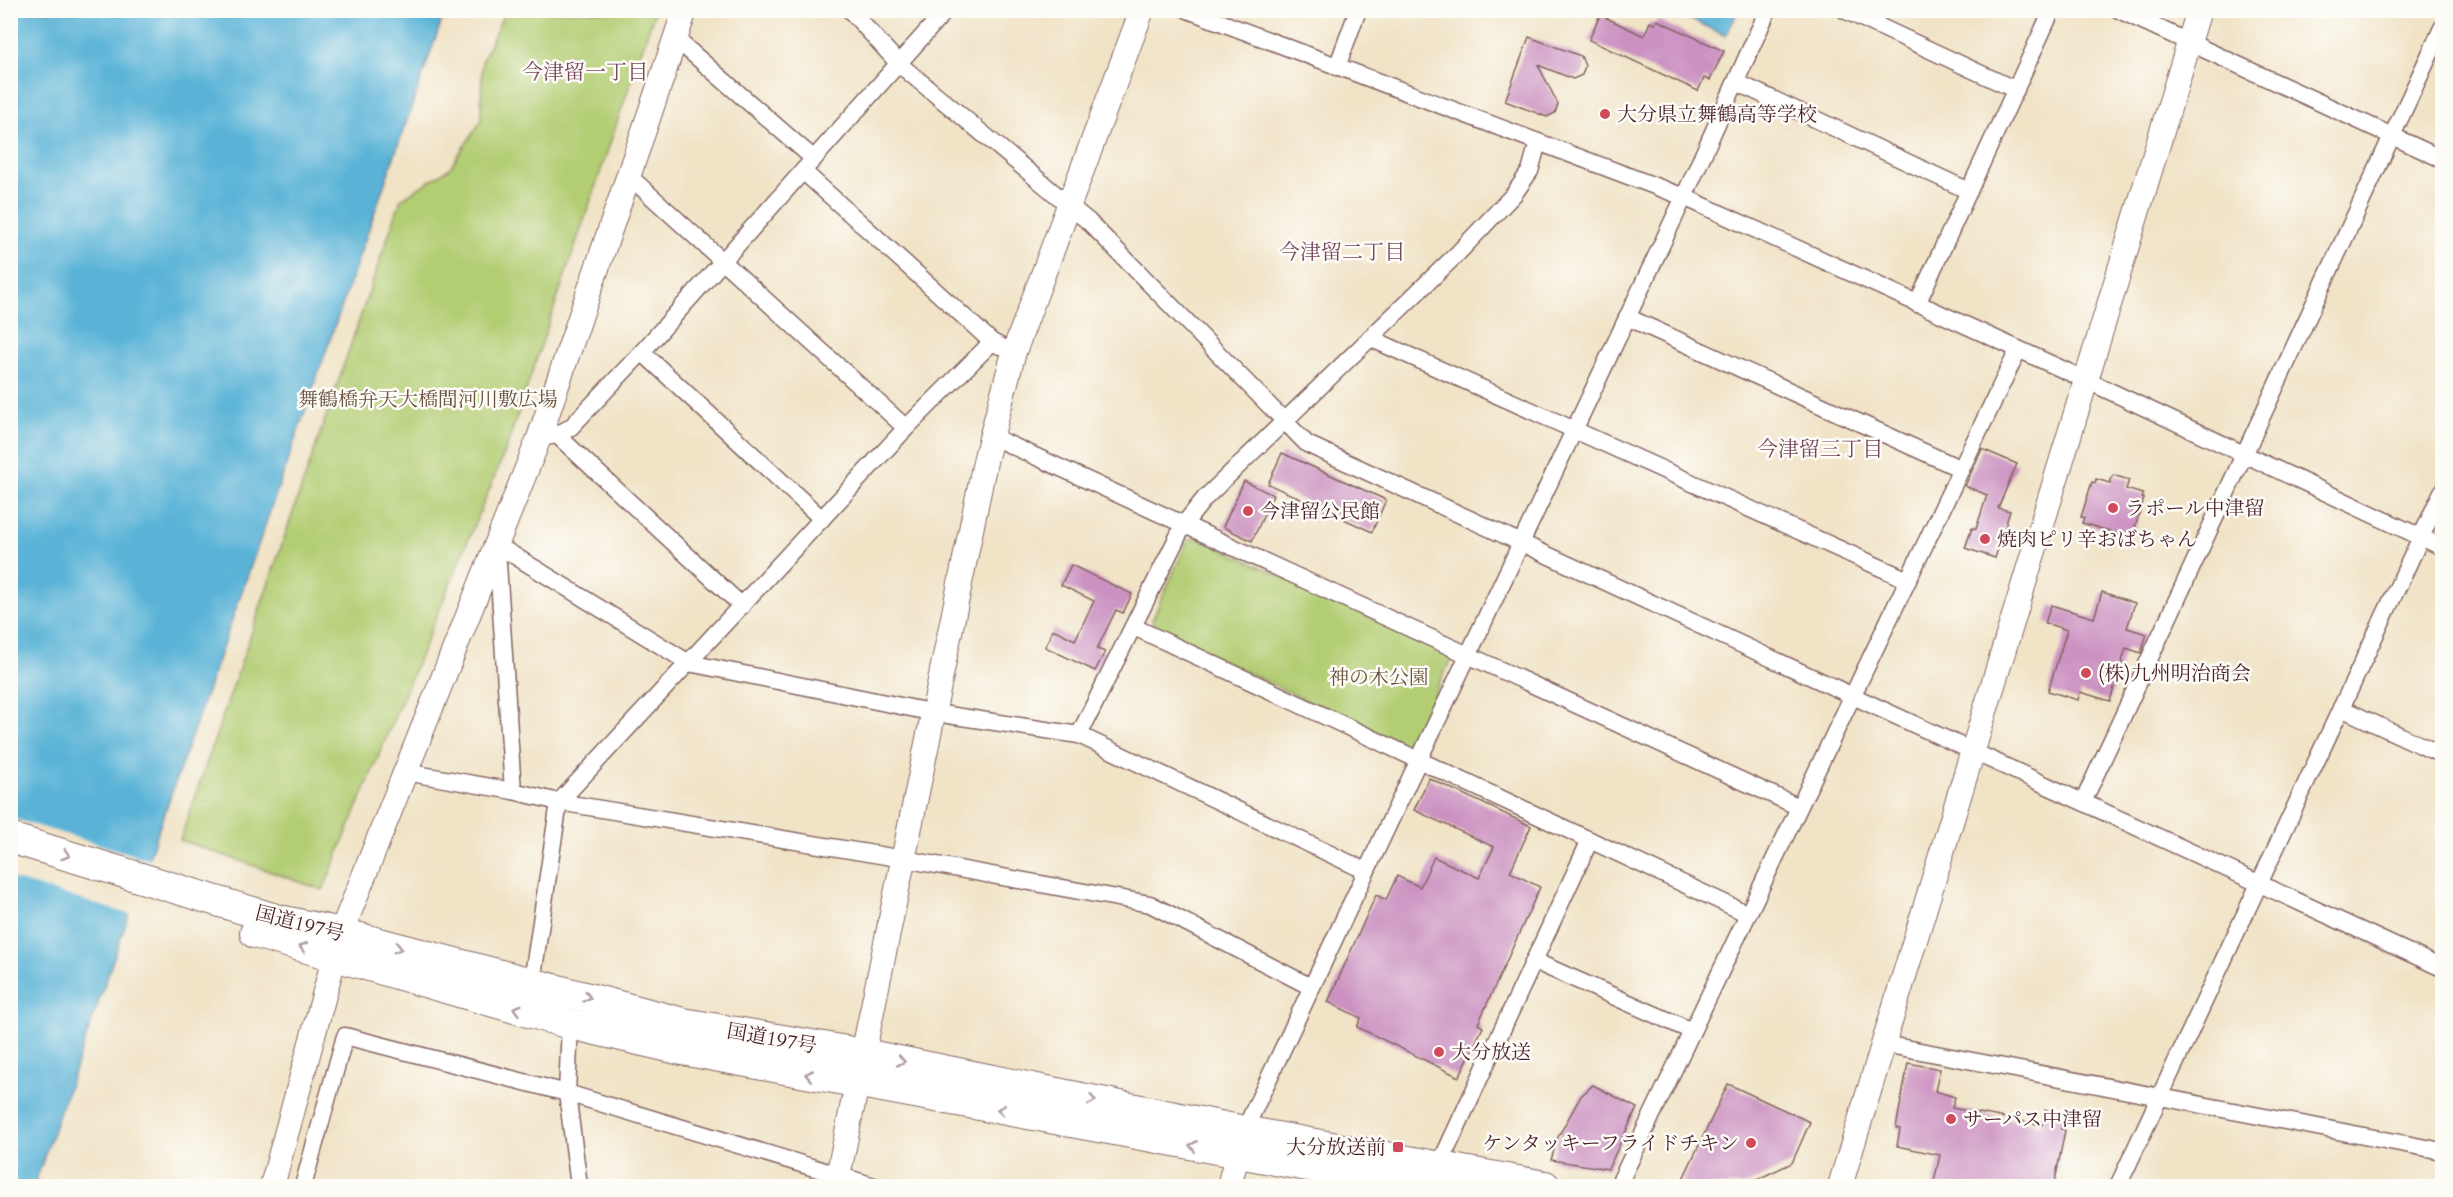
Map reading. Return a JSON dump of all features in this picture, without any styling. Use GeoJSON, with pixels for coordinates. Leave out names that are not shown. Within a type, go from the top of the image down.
{"type":"FeatureCollection","features":[{"type":"Feature","properties":{"kind":"highway","name":"国道197号"},"geometry":{"type":"LineString","coordinates":[[10,838],[275,929]]}},
{"type":"Feature","properties":{"kind":"highway","name":"国道197号"},"geometry":{"type":"LineString","coordinates":[[10,859],[338,944],[532,982],[684,1023],[864,1054],[1240,1142],[1416,1186]]}},
{"type":"Feature","properties":{"kind":"highway","name":"国道197号"},"geometry":{"type":"LineString","coordinates":[[338,944],[570,1024],[859,1084],[1240,1142],[1439,1167],[1545,1186]]}},
{"type":"Feature","properties":{"kind":"street"},"geometry":{"type":"LineString","coordinates":[[272,1186],[318,1025],[338,944],[497,545],[548,436],[629,176],[686,10]]}},
{"type":"Feature","properties":{"kind":"street"},"geometry":{"type":"LineString","coordinates":[[850,10],[899,63],[1089,222],[1308,444],[2442,968]]}},
{"type":"Feature","properties":{"kind":"street"},"geometry":{"type":"LineString","coordinates":[[548,436],[571,427],[642,352],[946,10]]}},
{"type":"Feature","properties":{"kind":"street"},"geometry":{"type":"LineString","coordinates":[[837,1182],[991,436],[1014,352],[1142,10]]}},
{"type":"Feature","properties":{"kind":"street"},"geometry":{"type":"LineString","coordinates":[[1188,10],[1684,198],[2086,380],[2442,547]]}},
{"type":"Feature","properties":{"kind":"street"},"geometry":{"type":"LineString","coordinates":[[1337,67],[1358,10]]}},
{"type":"Feature","properties":{"kind":"street"},"geometry":{"type":"LineString","coordinates":[[1229,1186],[1240,1142],[1311,987],[1684,198],[1768,10]]}},
{"type":"Feature","properties":{"kind":"street"},"geometry":{"type":"LineString","coordinates":[[1844,10],[2016,90]]}},
{"type":"Feature","properties":{"kind":"street"},"geometry":{"type":"LineString","coordinates":[[1917,304],[2052,10]]}},
{"type":"Feature","properties":{"kind":"street"},"geometry":{"type":"LineString","coordinates":[[2119,10],[2442,159]]}},
{"type":"Feature","properties":{"kind":"street"},"geometry":{"type":"LineString","coordinates":[[1840,1186],[2199,10]]}},
{"type":"Feature","properties":{"kind":"street"},"geometry":{"type":"LineString","coordinates":[[2083,802],[2442,28]]}},
{"type":"Feature","properties":{"kind":"street"},"geometry":{"type":"LineString","coordinates":[[676,39],[992,342],[1014,352]]}},
{"type":"Feature","properties":{"kind":"street"},"geometry":{"type":"LineString","coordinates":[[1736,82],[1969,191]]}},
{"type":"Feature","properties":{"kind":"street"},"geometry":{"type":"LineString","coordinates":[[1079,735],[1184,524],[1205,498],[1286,422],[1514,194],[1530,171],[1538,142]]}},
{"type":"Feature","properties":{"kind":"street"},"geometry":{"type":"LineString","coordinates":[[629,176],[906,428]]}},
{"type":"Feature","properties":{"kind":"street"},"geometry":{"type":"LineString","coordinates":[[1627,317],[1961,469]]}},
{"type":"Feature","properties":{"kind":"street"},"geometry":{"type":"LineString","coordinates":[[1370,338],[1908,580]]}},
{"type":"Feature","properties":{"kind":"street"},"geometry":{"type":"LineString","coordinates":[[532,982],[559,802],[906,428],[992,342]]}},
{"type":"Feature","properties":{"kind":"street"},"geometry":{"type":"LineString","coordinates":[[1618,1186],[2018,350]]}},
{"type":"Feature","properties":{"kind":"street"},"geometry":{"type":"LineString","coordinates":[[642,352],[822,519]]}},
{"type":"Feature","properties":{"kind":"street"},"geometry":{"type":"LineString","coordinates":[[548,436],[741,606]]}},
{"type":"Feature","properties":{"kind":"street"},"geometry":{"type":"LineString","coordinates":[[991,436],[1799,807]]}},
{"type":"Feature","properties":{"kind":"street"},"geometry":{"type":"LineString","coordinates":[[2118,1186],[2442,492]]}},
{"type":"Feature","properties":{"kind":"street"},"geometry":{"type":"LineString","coordinates":[[497,545],[689,663],[934,713],[1079,735],[1366,871]]}},
{"type":"Feature","properties":{"kind":"street"},"geometry":{"type":"LineString","coordinates":[[497,545],[513,791]]}},
{"type":"Feature","properties":{"kind":"street"},"geometry":{"type":"LineString","coordinates":[[1134,627],[1748,914]]}},
{"type":"Feature","properties":{"kind":"street"},"geometry":{"type":"LineString","coordinates":[[2342,708],[2442,755]]}},
{"type":"Feature","properties":{"kind":"street"},"geometry":{"type":"LineString","coordinates":[[405,772],[513,791],[559,802],[904,859],[1150,904],[1311,987]]}},
{"type":"Feature","properties":{"kind":"street"},"geometry":{"type":"LineString","coordinates":[[1439,1167],[1590,840]]}},
{"type":"Feature","properties":{"kind":"street"},"geometry":{"type":"LineString","coordinates":[[1534,961],[1692,1031]]}},
{"type":"Feature","properties":{"kind":"street"},"geometry":{"type":"LineString","coordinates":[[570,1024],[567,1093],[579,1186]]}},
{"type":"Feature","properties":{"kind":"street"},"geometry":{"type":"LineString","coordinates":[[303,1186],[345,1036],[567,1093],[837,1182],[874,1186]]}},
{"type":"Feature","properties":{"kind":"street"},"geometry":{"type":"LineString","coordinates":[[1884,1044],[2442,1151]]}},
{"type":"Feature","properties":{"kind":"green space","name":"舞鶴橋弁天大橋間河川敷広場"},"geometry":{"type":"Polygon","coordinates":[[[505,11],[655,11],[506,449],[323,890],[180,840],[401,199],[449,169],[481,121],[482,62],[505,11]]]}},
{"type":"Feature","properties":{"kind":"green space","name":"神の木公園"},"geometry":{"type":"Polygon","coordinates":[[[1198,538],[1447,652],[1450,661],[1412,742],[1401,745],[1155,629],[1152,620],[1188,540],[1198,538]]]}},
{"type":"Feature","properties":{"kind":"water"},"geometry":{"type":"Polygon","coordinates":[[[10,11],[445,11],[34,1186],[10,1186],[10,11]]]}},
{"type":"Feature","properties":{"kind":"water"},"geometry":{"type":"Polygon","coordinates":[[[1673,11],[1738,11],[1726,36],[1673,11]]]}},
{"type":"Feature","properties":{"kind":"pier"},"geometry":{"type":"Polygon","coordinates":[[[11,818],[151,860],[132,915],[10,878],[11,818]]]}},
{"type":"Feature","properties":{"kind":"building"},"geometry":{"type":"Polygon","coordinates":[[[1600,15],[1644,36],[1650,22],[1655,24],[1657,20],[1724,51],[1710,80],[1704,78],[1698,91],[1589,40],[1600,15]]]}},
{"type":"Feature","properties":{"kind":"building"},"geometry":{"type":"Polygon","coordinates":[[[1529,37],[1581,56],[1585,66],[1582,75],[1573,79],[1538,65],[1558,104],[1555,113],[1547,117],[1505,101],[1529,37]]]}},
{"type":"Feature","properties":{"kind":"building"},"geometry":{"type":"Polygon","coordinates":[[[1982,449],[2017,464],[1998,508],[2010,511],[1995,558],[1965,548],[1972,528],[1976,529],[1987,495],[1965,486],[1982,449]]]}},
{"type":"Feature","properties":{"kind":"building"},"geometry":{"type":"Polygon","coordinates":[[[1282,453],[1386,500],[1372,532],[1268,484],[1282,453]]]}},
{"type":"Feature","properties":{"kind":"building","name":"ラポール中津留"},"geometry":{"type":"Polygon","coordinates":[[[2113,475],[2129,480],[2126,489],[2143,494],[2142,498],[2144,498],[2133,534],[2131,533],[2130,537],[2082,523],[2084,518],[2081,517],[2092,482],[2095,483],[2096,479],[2110,483],[2113,475]]]}},
{"type":"Feature","properties":{"kind":"building","name":"今津留公民館"},"geometry":{"type":"Polygon","coordinates":[[[1244,481],[1273,495],[1252,541],[1223,527],[1244,481]]]}},
{"type":"Feature","properties":{"kind":"building"},"geometry":{"type":"Polygon","coordinates":[[[1071,565],[1132,594],[1123,613],[1116,610],[1097,649],[1105,652],[1095,671],[1045,647],[1053,629],[1075,640],[1094,601],[1061,585],[1071,565]]]}},
{"type":"Feature","properties":{"kind":"building"},"geometry":{"type":"Polygon","coordinates":[[[2102,592],[2135,603],[2127,628],[2147,634],[2141,653],[2126,648],[2110,701],[2080,692],[2078,700],[2048,691],[2067,630],[2045,623],[2051,605],[2094,618],[2102,592]]]}},
{"type":"Feature","properties":{"kind":"building"},"geometry":{"type":"Polygon","coordinates":[[[1429,778],[1531,826],[1510,872],[1540,887],[1478,1024],[1483,1027],[1459,1077],[1357,1027],[1361,1018],[1328,1002],[1376,895],[1386,900],[1397,876],[1420,887],[1434,857],[1479,878],[1494,847],[1414,810],[1429,778]]]}},
{"type":"Feature","properties":{"kind":"building","name":"サーパス中津留"},"geometry":{"type":"Polygon","coordinates":[[[1908,1063],[1940,1069],[1935,1091],[1955,1097],[1952,1108],[2042,1125],[2045,1110],[2064,1114],[2061,1129],[2065,1130],[2054,1186],[1933,1186],[1940,1155],[1897,1146],[1900,1129],[1896,1128],[1908,1063]]]}},
{"type":"Feature","properties":{"kind":"building","name":"ケンタッキーフライドチキン"},"geometry":{"type":"Polygon","coordinates":[[[1728,1084],[1810,1122],[1792,1163],[1743,1186],[1704,1186],[1681,1183],[1728,1084]]]}},
{"type":"Feature","properties":{"kind":"building"},"geometry":{"type":"Polygon","coordinates":[[[1593,1085],[1637,1108],[1608,1169],[1551,1160],[1558,1137],[1581,1096],[1593,1085]]]}},
{"type":"Feature","properties":{"kind":"place","name":"大分県立舞鶴高等学校"},"geometry":{"type":"Point","coordinates":[1605,114]}},
{"type":"Feature","properties":{"kind":"place","name":"ラポール中津留"},"geometry":{"type":"Point","coordinates":[2113,508]}},
{"type":"Feature","properties":{"kind":"place","name":"今津留公民館"},"geometry":{"type":"Point","coordinates":[1248,511]}},
{"type":"Feature","properties":{"kind":"place","name":"焼肉ピリ辛おばちゃん"},"geometry":{"type":"Point","coordinates":[1985,539]}},
{"type":"Feature","properties":{"kind":"place","name":"(株)九州明治商会"},"geometry":{"type":"Point","coordinates":[2086,673]}},
{"type":"Feature","properties":{"kind":"place","name":"大分放送"},"geometry":{"type":"Point","coordinates":[1439,1052]}},
{"type":"Feature","properties":{"kind":"place","name":"サーパス中津留"},"geometry":{"type":"Point","coordinates":[1951,1119]}},
{"type":"Feature","properties":{"kind":"place","name":"ケンタッキーフライドチキン"},"geometry":{"type":"Point","coordinates":[1751,1143]}},
{"type":"Feature","properties":{"kind":"place","name":"大分放送前"},"geometry":{"type":"Point","coordinates":[1398,1147]}},
{"type":"Feature","properties":{"kind":"district","name":"今津留一丁目"},"geometry":{"type":"Point","coordinates":[585,72]}},
{"type":"Feature","properties":{"kind":"district","name":"今津留二丁目"},"geometry":{"type":"Point","coordinates":[1342,252]}},
{"type":"Feature","properties":{"kind":"district","name":"今津留三丁目"},"geometry":{"type":"Point","coordinates":[1820,449]}}]}
